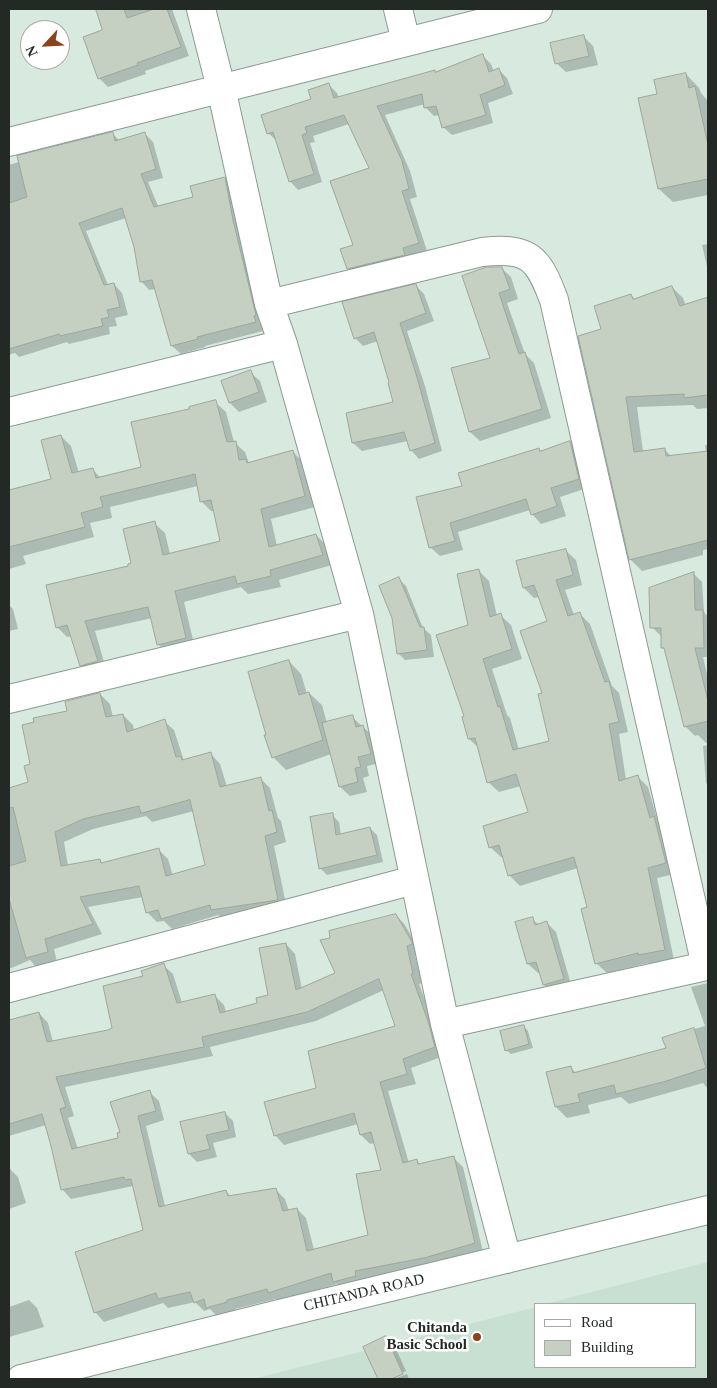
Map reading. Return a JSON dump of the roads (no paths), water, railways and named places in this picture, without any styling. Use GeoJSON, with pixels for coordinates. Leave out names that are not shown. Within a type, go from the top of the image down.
{"type":"FeatureCollection","features":[{"type":"Feature","properties":{"kind":"street"},"geometry":{"type":"LineString","coordinates":[[201,9],[222,88],[269,304],[283,344],[359,614],[445,1024],[507,1259]]}},
{"type":"Feature","properties":{"kind":"street"},"geometry":{"type":"LineString","coordinates":[[398,9],[406,42]]}},
{"type":"Feature","properties":{"kind":"street"},"geometry":{"type":"LineString","coordinates":[[9,142],[538,9]]}},
{"type":"Feature","properties":{"kind":"street"},"geometry":{"type":"LineString","coordinates":[[269,304],[482,252],[500,250],[514,250],[523,253],[540,267],[554,300],[706,966],[445,1024]]}},
{"type":"Feature","properties":{"kind":"street"},"geometry":{"type":"LineString","coordinates":[[9,412],[283,344]]}},
{"type":"Feature","properties":{"kind":"street"},"geometry":{"type":"LineString","coordinates":[[9,699],[359,614]]}},
{"type":"Feature","properties":{"kind":"street"},"geometry":{"type":"LineString","coordinates":[[9,988],[414,880]]}},
{"type":"Feature","properties":{"kind":"street","name":"CHITANDA ROAD"},"geometry":{"type":"LineString","coordinates":[[21,1379],[274,1315],[708,1210]]}},
{"type":"Feature","properties":{"kind":"place","name":"Chitanda Basic School"},"geometry":{"type":"Point","coordinates":[477,1337]}}]}
